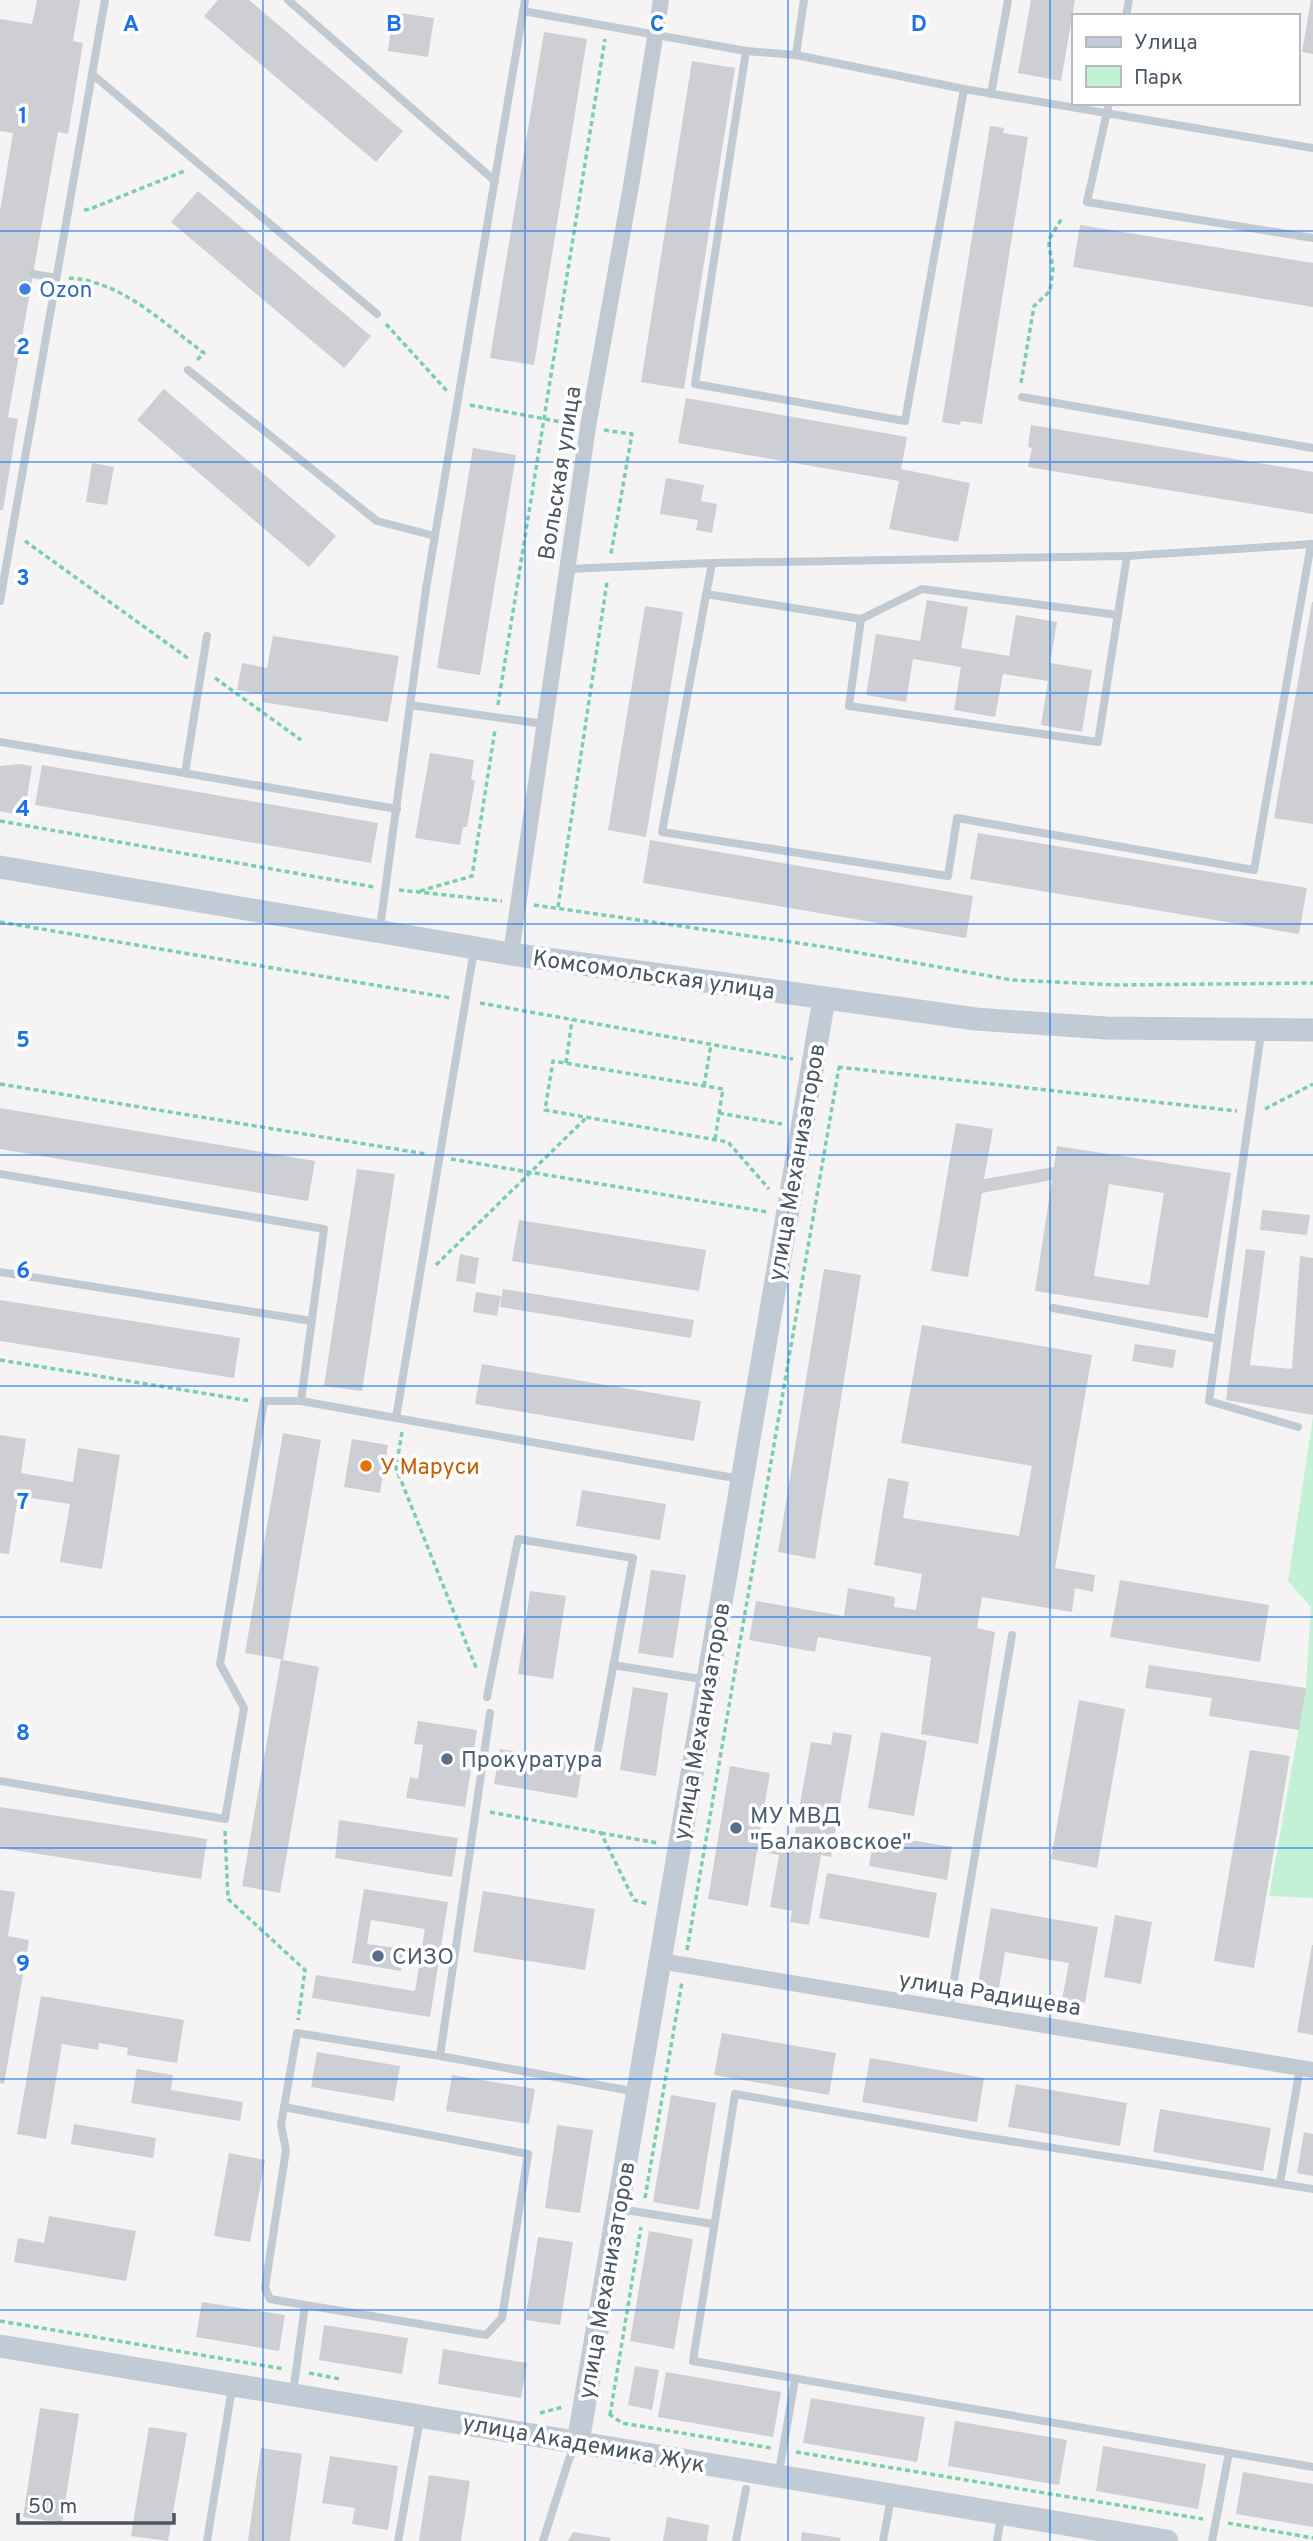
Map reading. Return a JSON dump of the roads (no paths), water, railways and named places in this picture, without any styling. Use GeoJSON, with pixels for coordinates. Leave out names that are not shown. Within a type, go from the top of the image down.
{"type":"FeatureCollection","features":[{"type":"Feature","properties":{"kind":"street","name":"Вольская улица"},"geometry":{"type":"LineString","coordinates":[[511,954],[588,427],[661,0]]}},
{"type":"Feature","properties":{"kind":"street","name":"Комсомольская улица"},"geometry":{"type":"LineString","coordinates":[[0,867],[511,954],[976,1019],[1106,1028],[1313,1030]]}},
{"type":"Feature","properties":{"kind":"street","name":"улица Механизаторов"},"geometry":{"type":"LineString","coordinates":[[578,2442],[824,999]]}},
{"type":"Feature","properties":{"kind":"street","name":"улица Радищева"},"geometry":{"type":"LineString","coordinates":[[660,1961],[1306,2069]]}},
{"type":"Feature","properties":{"kind":"street","name":"улица Академика Жук"},"geometry":{"type":"LineString","coordinates":[[0,2346],[1167,2541]]}},
{"type":"Feature","properties":{"kind":"lane"},"geometry":{"type":"LineString","coordinates":[[0,601],[105,0]]}},
{"type":"Feature","properties":{"kind":"lane"},"geometry":{"type":"LineString","coordinates":[[288,0],[495,181]]}},
{"type":"Feature","properties":{"kind":"lane"},"geometry":{"type":"LineString","coordinates":[[380,931],[435,536],[525,0]]}},
{"type":"Feature","properties":{"kind":"lane"},"geometry":{"type":"LineString","coordinates":[[796,55],[804,0]]}},
{"type":"Feature","properties":{"kind":"lane"},"geometry":{"type":"LineString","coordinates":[[992,94],[1008,0]]}},
{"type":"Feature","properties":{"kind":"lane"},"geometry":{"type":"LineString","coordinates":[[523,11],[747,51],[796,55],[1107,115],[1313,148]]}},
{"type":"Feature","properties":{"kind":"lane"},"geometry":{"type":"LineString","coordinates":[[747,51],[695,384],[721,389],[905,421],[964,89]]}},
{"type":"Feature","properties":{"kind":"lane"},"geometry":{"type":"LineString","coordinates":[[92,74],[377,314]]}},
{"type":"Feature","properties":{"kind":"lane"},"geometry":{"type":"LineString","coordinates":[[1109,105],[1087,202],[1313,237]]}},
{"type":"Feature","properties":{"kind":"lane"},"geometry":{"type":"LineString","coordinates":[[33,274],[56,278]]}},
{"type":"Feature","properties":{"kind":"lane"},"geometry":{"type":"LineString","coordinates":[[188,370],[377,521],[435,536]]}},
{"type":"Feature","properties":{"kind":"lane"},"geometry":{"type":"LineString","coordinates":[[1023,397],[1313,448]]}},
{"type":"Feature","properties":{"kind":"lane"},"geometry":{"type":"LineString","coordinates":[[567,569],[712,563],[1127,555],[1312,544],[1254,870],[957,818],[948,876],[662,832],[712,563]]}},
{"type":"Feature","properties":{"kind":"lane"},"geometry":{"type":"LineString","coordinates":[[861,619],[849,706],[1098,742],[1127,555]]}},
{"type":"Feature","properties":{"kind":"lane"},"geometry":{"type":"LineString","coordinates":[[706,594],[861,619],[922,589],[1118,615]]}},
{"type":"Feature","properties":{"kind":"lane"},"geometry":{"type":"LineString","coordinates":[[185,773],[206,636]]}},
{"type":"Feature","properties":{"kind":"lane"},"geometry":{"type":"LineString","coordinates":[[410,705],[544,724]]}},
{"type":"Feature","properties":{"kind":"lane"},"geometry":{"type":"LineString","coordinates":[[0,742],[397,809]]}},
{"type":"Feature","properties":{"kind":"lane"},"geometry":{"type":"LineString","coordinates":[[400,1418],[419,1281],[474,947]]}},
{"type":"Feature","properties":{"kind":"lane"},"geometry":{"type":"LineString","coordinates":[[1262,1030],[1209,1401],[1298,1427]]}},
{"type":"Feature","properties":{"kind":"lane"},"geometry":{"type":"LineString","coordinates":[[0,1174],[324,1229],[301,1401]]}},
{"type":"Feature","properties":{"kind":"lane"},"geometry":{"type":"LineString","coordinates":[[0,1272],[312,1321]]}},
{"type":"Feature","properties":{"kind":"lane"},"geometry":{"type":"LineString","coordinates":[[1053,1308],[1218,1339]]}},
{"type":"Feature","properties":{"kind":"lane"},"geometry":{"type":"LineString","coordinates":[[0,1781],[225,1819],[244,1707],[220,1664],[264,1401],[301,1401],[742,1479]]}},
{"type":"Feature","properties":{"kind":"lane"},"geometry":{"type":"LineString","coordinates":[[487,1697],[518,1539],[633,1558],[598,1749]]}},
{"type":"Feature","properties":{"kind":"lane"},"geometry":{"type":"LineString","coordinates":[[949,2009],[1012,1635]]}},
{"type":"Feature","properties":{"kind":"lane"},"geometry":{"type":"LineString","coordinates":[[613,1665],[708,1680]]}},
{"type":"Feature","properties":{"kind":"lane"},"geometry":{"type":"LineString","coordinates":[[440,2056],[490,1713]]}},
{"type":"Feature","properties":{"kind":"lane"},"geometry":{"type":"LineString","coordinates":[[284,2107],[528,2154],[502,2318],[486,2335],[270,2299],[265,2288],[286,2150],[281,2126],[284,2107],[297,2033],[637,2092]]}},
{"type":"Feature","properties":{"kind":"lane"},"geometry":{"type":"LineString","coordinates":[[1280,2183],[1306,2069]]}},
{"type":"Feature","properties":{"kind":"lane"},"geometry":{"type":"LineString","coordinates":[[1313,2189],[965,2134],[735,2094],[693,2361],[1313,2467]]}},
{"type":"Feature","properties":{"kind":"lane"},"geometry":{"type":"LineString","coordinates":[[618,2209],[713,2224]]}},
{"type":"Feature","properties":{"kind":"lane"},"geometry":{"type":"LineString","coordinates":[[293,2395],[305,2305]]}},
{"type":"Feature","properties":{"kind":"lane"},"geometry":{"type":"LineString","coordinates":[[779,2476],[795,2379]]}},
{"type":"Feature","properties":{"kind":"lane"},"geometry":{"type":"LineString","coordinates":[[207,2541],[233,2385]]}},
{"type":"Feature","properties":{"kind":"lane"},"geometry":{"type":"LineString","coordinates":[[398,2541],[421,2416]]}},
{"type":"Feature","properties":{"kind":"lane"},"geometry":{"type":"LineString","coordinates":[[543,2541],[569,2459],[578,2442]]}},
{"type":"Feature","properties":{"kind":"lane"},"geometry":{"type":"LineString","coordinates":[[1212,2541],[1229,2453]]}},
{"type":"Feature","properties":{"kind":"lane"},"geometry":{"type":"LineString","coordinates":[[736,2541],[746,2489]]}},
{"type":"Feature","properties":{"kind":"lane"},"geometry":{"type":"LineString","coordinates":[[883,2541],[891,2495]]}},
{"type":"Feature","properties":{"kind":"lane"},"geometry":{"type":"LineString","coordinates":[[997,2541],[1002,2513]]}},
{"type":"Feature","properties":{"kind":"place","name":"Ozon"},"geometry":{"type":"Point","coordinates":[25,289]}},
{"type":"Feature","properties":{"kind":"place","name":"У Маруси"},"geometry":{"type":"Point","coordinates":[366,1466]}},
{"type":"Feature","properties":{"kind":"place","name":"Прокуратура"},"geometry":{"type":"Point","coordinates":[447,1759]}},
{"type":"Feature","properties":{"kind":"place","name":"МУ МВД \"Балаковское\""},"geometry":{"type":"Point","coordinates":[736,1828]}},
{"type":"Feature","properties":{"kind":"place","name":"СИЗО"},"geometry":{"type":"Point","coordinates":[378,1956]}}]}
